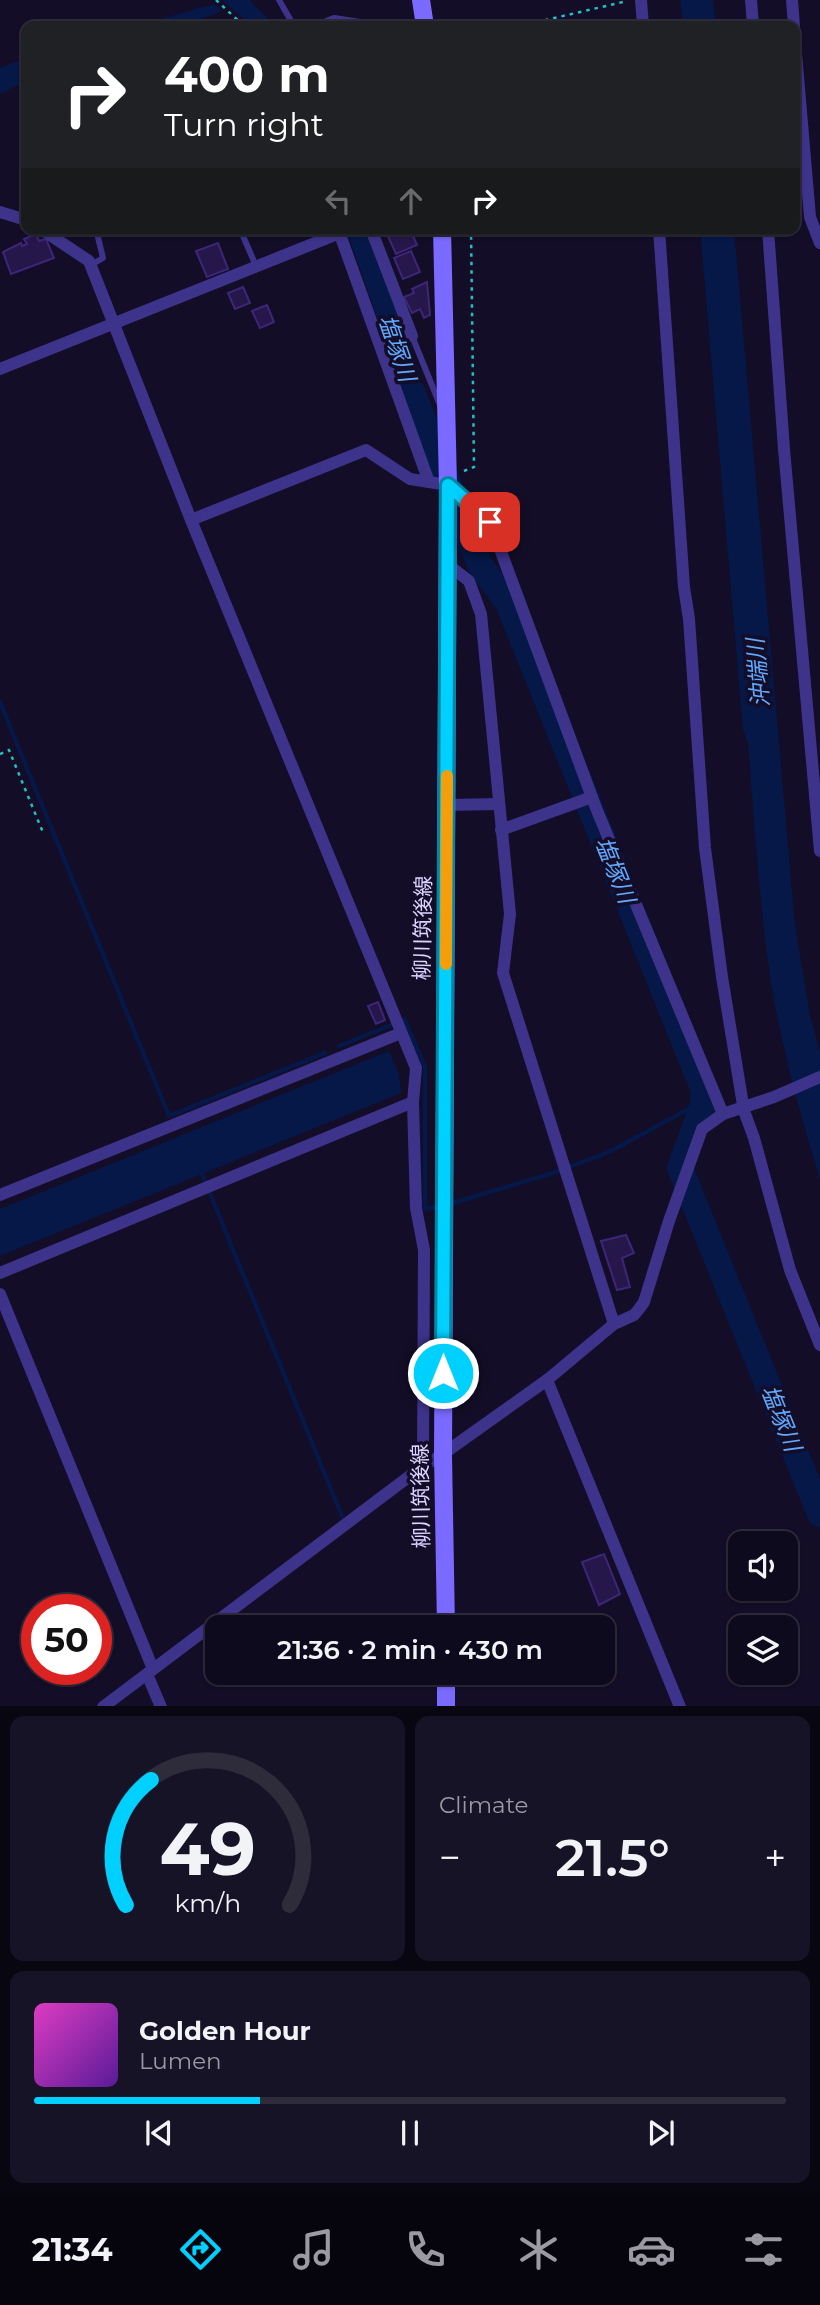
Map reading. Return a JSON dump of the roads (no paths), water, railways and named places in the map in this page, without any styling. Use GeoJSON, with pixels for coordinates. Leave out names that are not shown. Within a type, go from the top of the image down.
{"type":"FeatureCollection","features":[{"type":"Feature","properties":{"kind":"main road"},"geometry":{"type":"LineString","coordinates":[[421,0],[424,21]]}},
{"type":"Feature","properties":{"kind":"main road","name":"柳川筑後線"},"geometry":{"type":"LineString","coordinates":[[442,235],[448,481],[443,1454],[446,1615]]}},
{"type":"Feature","properties":{"kind":"main road"},"geometry":{"type":"LineString","coordinates":[[446,1685],[446,1706]]}},
{"type":"Feature","properties":{"kind":"street"},"geometry":{"type":"LineString","coordinates":[[641,0],[643,21]]}},
{"type":"Feature","properties":{"kind":"street"},"geometry":{"type":"LineString","coordinates":[[751,0],[753,21]]}},
{"type":"Feature","properties":{"kind":"street"},"geometry":{"type":"LineString","coordinates":[[792,0],[794,21]]}},
{"type":"Feature","properties":{"kind":"street"},"geometry":{"type":"LineString","coordinates":[[800,99],[810,217],[820,243]]}},
{"type":"Feature","properties":{"kind":"street"},"geometry":{"type":"LineString","coordinates":[[0,212],[21,218]]}},
{"type":"Feature","properties":{"kind":"street"},"geometry":{"type":"LineString","coordinates":[[50,235],[89,261],[191,520],[416,1068],[413,1102],[416,1208],[424,1250],[423,1466]]}},
{"type":"Feature","properties":{"kind":"street"},"geometry":{"type":"LineString","coordinates":[[0,369],[330,235]]}},
{"type":"Feature","properties":{"kind":"street"},"geometry":{"type":"LineString","coordinates":[[340,235],[429,482]]}},
{"type":"Feature","properties":{"kind":"street"},"geometry":{"type":"LineString","coordinates":[[373,235],[412,336]]}},
{"type":"Feature","properties":{"kind":"street"},"geometry":{"type":"LineString","coordinates":[[659,235],[705,848],[722,977],[744,1107],[790,1270],[820,1345]]}},
{"type":"Feature","properties":{"kind":"street"},"geometry":{"type":"LineString","coordinates":[[768,235],[784,449],[820,850]]}},
{"type":"Feature","properties":{"kind":"street"},"geometry":{"type":"LineString","coordinates":[[191,520],[366,450],[410,479],[448,481],[490,522],[592,797],[723,1114]]}},
{"type":"Feature","properties":{"kind":"street"},"geometry":{"type":"LineString","coordinates":[[447,564],[470,581],[481,614],[510,914],[503,973],[614,1324]]}},
{"type":"Feature","properties":{"kind":"street"},"geometry":{"type":"LineString","coordinates":[[501,830],[592,797]]}},
{"type":"Feature","properties":{"kind":"street"},"geometry":{"type":"LineString","coordinates":[[447,806],[498,804]]}},
{"type":"Feature","properties":{"kind":"street"},"geometry":{"type":"LineString","coordinates":[[0,1195],[401,1033]]}},
{"type":"Feature","properties":{"kind":"street"},"geometry":{"type":"LineString","coordinates":[[103,1706],[423,1466],[547,1380],[614,1324],[634,1315],[644,1302],[702,1129],[723,1114],[774,1097],[820,1077]]}},
{"type":"Feature","properties":{"kind":"street"},"geometry":{"type":"LineString","coordinates":[[0,1273],[413,1102]]}},
{"type":"Feature","properties":{"kind":"street"},"geometry":{"type":"LineString","coordinates":[[0,1294],[150,1671],[161,1706]]}},
{"type":"Feature","properties":{"kind":"street"},"geometry":{"type":"LineString","coordinates":[[547,1380],[680,1706]]}},
{"type":"Feature","properties":{"kind":"lane"},"geometry":{"type":"LineString","coordinates":[[279,0],[291,21]]}},
{"type":"Feature","properties":{"kind":"lane"},"geometry":{"type":"LineString","coordinates":[[90,266],[103,258],[97,235]]}},
{"type":"Feature","properties":{"kind":"lane"},"geometry":{"type":"LineString","coordinates":[[243,235],[256,266]]}},
{"type":"Feature","properties":{"kind":"lane"},"geometry":{"type":"LineString","coordinates":[[412,336],[447,421]]}},
{"type":"Feature","properties":{"kind":"water"},"geometry":{"type":"Polygon","coordinates":[[[222,0],[250,0],[270,21],[245,21],[222,0]]]}},
{"type":"Feature","properties":{"kind":"water"},"geometry":{"type":"Polygon","coordinates":[[[680,0],[713,0],[715,21],[682,21],[680,0]]]}},
{"type":"Feature","properties":{"kind":"water"},"geometry":{"type":"Polygon","coordinates":[[[214,4],[222,11],[195,21],[154,21],[214,4]]]}},
{"type":"Feature","properties":{"kind":"water"},"geometry":{"type":"Polygon","coordinates":[[[21,60],[21,84],[0,94],[0,68],[21,60]]]}},
{"type":"Feature","properties":{"kind":"water","name":"塩塚川"},"geometry":{"type":"Polygon","coordinates":[[[348,235],[367,235],[419,370],[416,372],[429,420],[418,434],[348,235]]]}},
{"type":"Feature","properties":{"kind":"water","name":"沖端川"},"geometry":{"type":"Polygon","coordinates":[[[701,235],[735,235],[795,925],[810,1015],[820,1052],[820,1179],[799,1108],[776,1012],[764,928],[748,744],[743,729],[701,235]]]}},
{"type":"Feature","properties":{"kind":"water"},"geometry":{"type":"Polygon","coordinates":[[[389,1051],[399,1073],[401,1093],[0,1256],[0,1209],[389,1051]]]}},
{"type":"Feature","properties":{"kind":"waterway","name":"塩塚川"},"geometry":{"type":"LineString","coordinates":[[413,393],[480,565],[508,603],[704,1091],[702,1107],[680,1168],[820,1514]]}},
{"type":"Feature","properties":{"kind":"waterway"},"geometry":{"type":"LineString","coordinates":[[0,702],[169,1116],[325,1053]]}},
{"type":"Feature","properties":{"kind":"waterway"},"geometry":{"type":"LineString","coordinates":[[404,1019],[425,1066],[425,1209],[440,1206]]}},
{"type":"Feature","properties":{"kind":"waterway"},"geometry":{"type":"LineString","coordinates":[[339,1046],[391,1025]]}},
{"type":"Feature","properties":{"kind":"waterway"},"geometry":{"type":"LineString","coordinates":[[449,1204],[550,1174],[609,1152],[703,1101]]}},
{"type":"Feature","properties":{"kind":"waterway"},"geometry":{"type":"LineString","coordinates":[[202,1174],[342,1516]]}}]}
